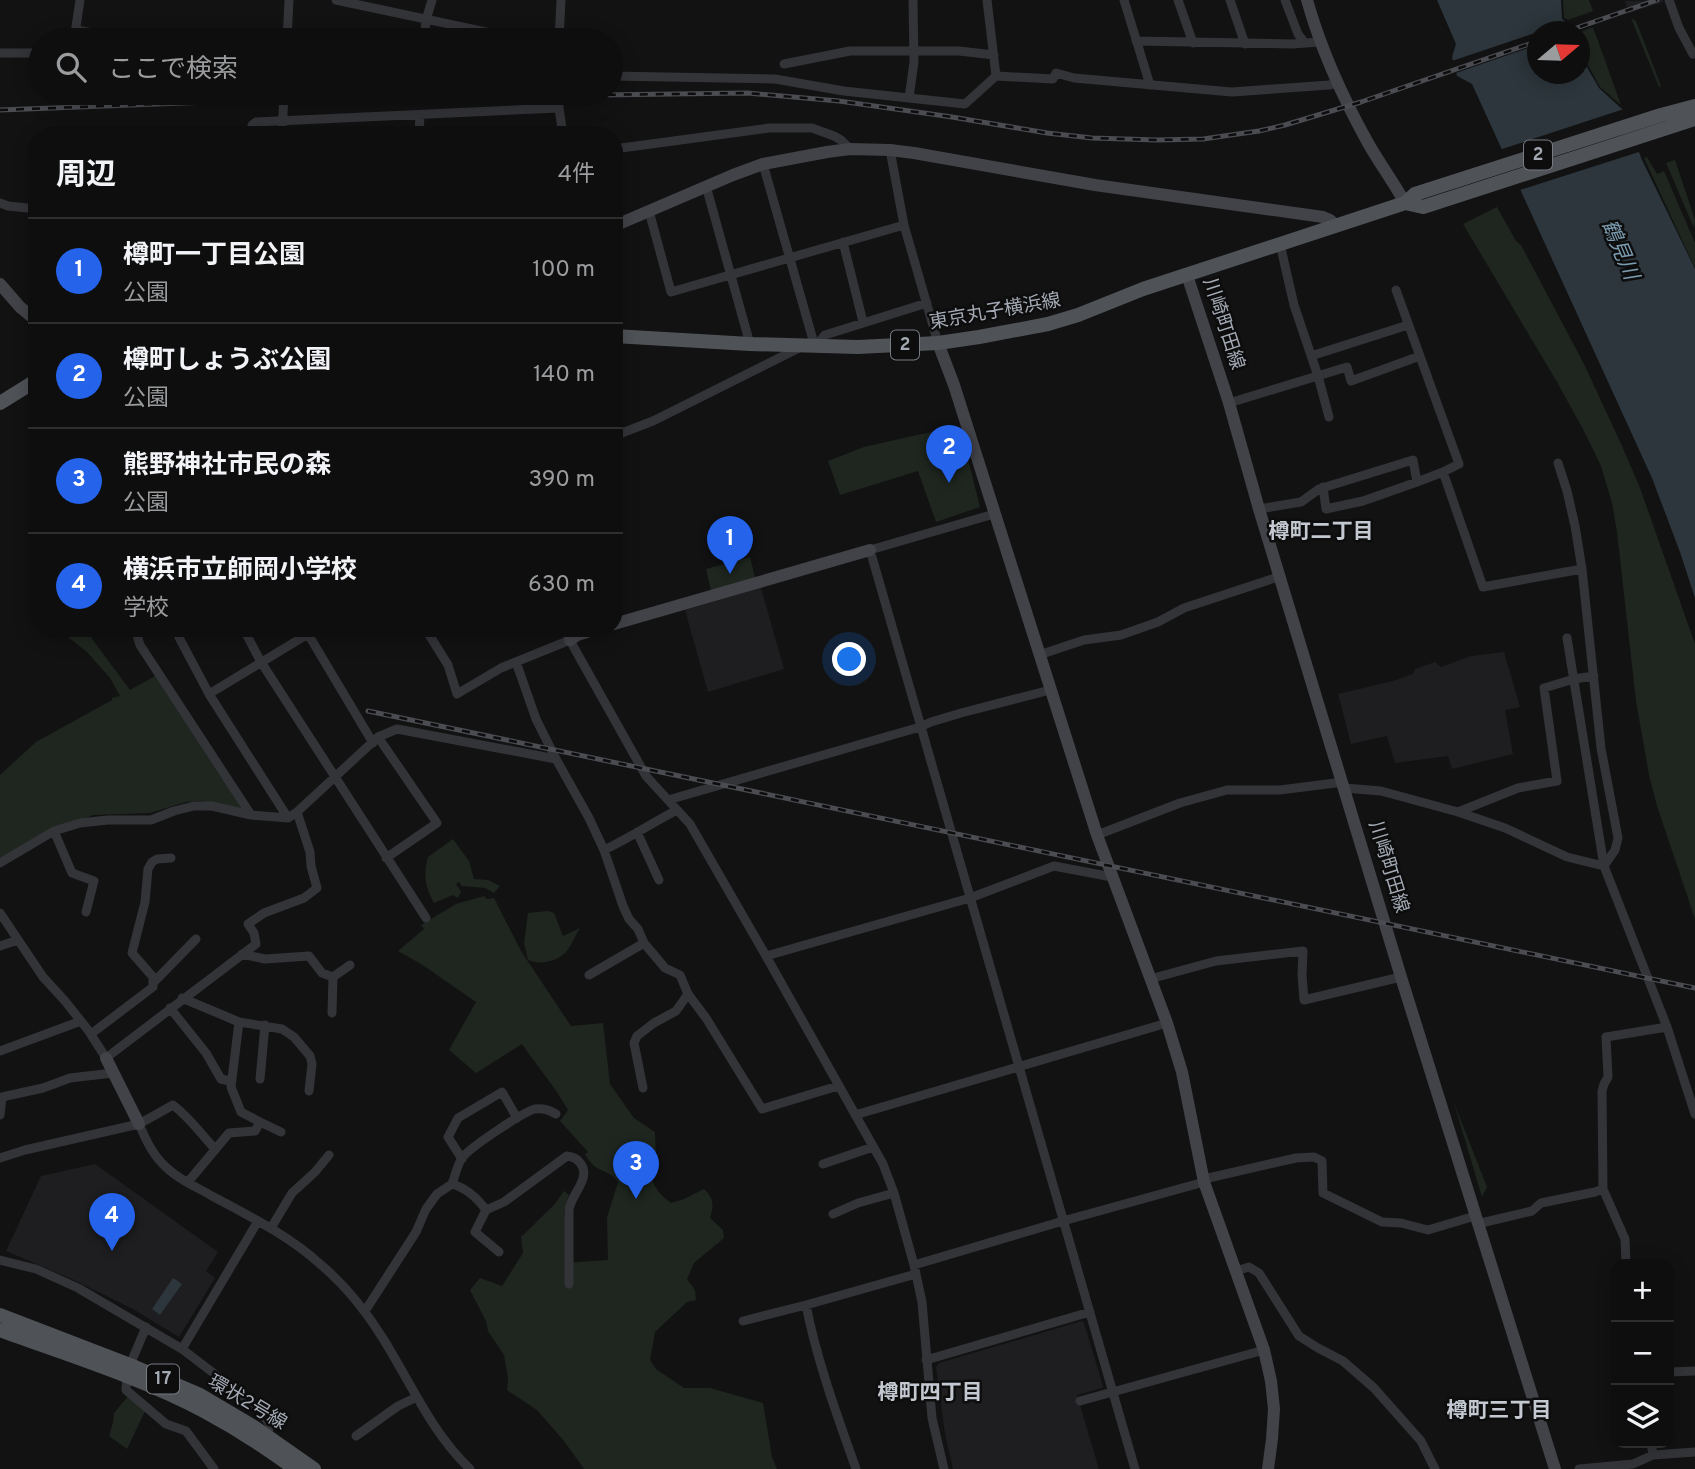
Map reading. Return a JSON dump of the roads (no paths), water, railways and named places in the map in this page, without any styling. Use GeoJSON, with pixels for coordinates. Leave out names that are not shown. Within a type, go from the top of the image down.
{"type":"FeatureCollection","features":[{"type":"Feature","properties":{"kind":"main road","name":"東京丸子横浜線"},"geometry":{"type":"LineString","coordinates":[[623,337],[858,347],[938,344],[1026,328],[1078,316],[1117,298],[1280,244],[1664,122],[1695,106]]}},
{"type":"Feature","properties":{"kind":"main road","name":"東京丸子横浜線"},"geometry":{"type":"LineString","coordinates":[[1664,122],[1695,119]]}},
{"type":"Feature","properties":{"kind":"main road"},"geometry":{"type":"LineString","coordinates":[[0,403],[28,386]]}},
{"type":"Feature","properties":{"kind":"main road","name":"環状2号線"},"geometry":{"type":"LineString","coordinates":[[0,1315],[128,1370],[206,1412],[295,1469]]}},
{"type":"Feature","properties":{"kind":"main road","name":"環状2号線"},"geometry":{"type":"LineString","coordinates":[[0,1330],[200,1395],[314,1469]]}},
{"type":"Feature","properties":{"kind":"street"},"geometry":{"type":"LineString","coordinates":[[76,28],[80,0]]}},
{"type":"Feature","properties":{"kind":"street"},"geometry":{"type":"LineString","coordinates":[[288,28],[289,0]]}},
{"type":"Feature","properties":{"kind":"street"},"geometry":{"type":"LineString","coordinates":[[336,0],[465,28]]}},
{"type":"Feature","properties":{"kind":"street"},"geometry":{"type":"LineString","coordinates":[[425,28],[432,0]]}},
{"type":"Feature","properties":{"kind":"street"},"geometry":{"type":"LineString","coordinates":[[560,28],[561,0]]}},
{"type":"Feature","properties":{"kind":"street"},"geometry":{"type":"LineString","coordinates":[[909,98],[914,51],[913,0]]}},
{"type":"Feature","properties":{"kind":"street"},"geometry":{"type":"LineString","coordinates":[[987,0],[996,76]]}},
{"type":"Feature","properties":{"kind":"street"},"geometry":{"type":"LineString","coordinates":[[1124,0],[1150,85]]}},
{"type":"Feature","properties":{"kind":"street"},"geometry":{"type":"LineString","coordinates":[[1178,0],[1193,43]]}},
{"type":"Feature","properties":{"kind":"street"},"geometry":{"type":"LineString","coordinates":[[1230,0],[1245,44]]}},
{"type":"Feature","properties":{"kind":"street"},"geometry":{"type":"LineString","coordinates":[[1285,0],[1298,34],[1304,42]]}},
{"type":"Feature","properties":{"kind":"street"},"geometry":{"type":"LineString","coordinates":[[1307,0],[1320,42],[1351,112],[1370,146],[1414,201]]}},
{"type":"Feature","properties":{"kind":"street"},"geometry":{"type":"LineString","coordinates":[[1669,0],[1679,28],[1693,54],[1695,53]]}},
{"type":"Feature","properties":{"kind":"street"},"geometry":{"type":"LineString","coordinates":[[1136,41],[1245,44],[1320,42]]}},
{"type":"Feature","properties":{"kind":"street"},"geometry":{"type":"LineString","coordinates":[[784,64],[850,51],[959,51],[994,55]]}},
{"type":"Feature","properties":{"kind":"street"},"geometry":{"type":"LineString","coordinates":[[0,53],[28,53]]}},
{"type":"Feature","properties":{"kind":"street"},"geometry":{"type":"LineString","coordinates":[[623,76],[775,79],[965,104],[996,76],[1053,79],[1056,73],[1074,78],[1232,92],[1338,83]]}},
{"type":"Feature","properties":{"kind":"street"},"geometry":{"type":"LineString","coordinates":[[283,126],[284,105]]}},
{"type":"Feature","properties":{"kind":"street"},"geometry":{"type":"LineString","coordinates":[[252,126],[256,121],[559,108],[562,126]]}},
{"type":"Feature","properties":{"kind":"street"},"geometry":{"type":"LineString","coordinates":[[419,126],[420,115]]}},
{"type":"Feature","properties":{"kind":"street"},"geometry":{"type":"LineString","coordinates":[[623,148],[769,128],[812,128],[834,136],[850,149]]}},
{"type":"Feature","properties":{"kind":"street"},"geometry":{"type":"LineString","coordinates":[[623,222],[763,164],[850,149],[890,150],[1095,185],[1323,217],[1336,226]]}},
{"type":"Feature","properties":{"kind":"street"},"geometry":{"type":"LineString","coordinates":[[890,150],[904,225],[938,344],[954,385],[1097,835],[1167,1023],[1182,1072],[1204,1180],[1264,1349],[1274,1409],[1268,1469]]}},
{"type":"Feature","properties":{"kind":"street"},"geometry":{"type":"LineString","coordinates":[[763,164],[789,258],[809,346]]}},
{"type":"Feature","properties":{"kind":"street"},"geometry":{"type":"LineString","coordinates":[[706,186],[750,344]]}},
{"type":"Feature","properties":{"kind":"street"},"geometry":{"type":"LineString","coordinates":[[0,203],[28,208]]}},
{"type":"Feature","properties":{"kind":"street"},"geometry":{"type":"LineString","coordinates":[[649,211],[671,292],[904,225]]}},
{"type":"Feature","properties":{"kind":"street"},"geometry":{"type":"LineString","coordinates":[[843,242],[863,322]]}},
{"type":"Feature","properties":{"kind":"street"},"geometry":{"type":"LineString","coordinates":[[1280,244],[1294,305],[1329,417]]}},
{"type":"Feature","properties":{"kind":"street","name":"川崎町田線"},"geometry":{"type":"LineString","coordinates":[[1187,275],[1229,404],[1401,977],[1555,1469]]}},
{"type":"Feature","properties":{"kind":"street"},"geometry":{"type":"LineString","coordinates":[[0,284],[28,314]]}},
{"type":"Feature","properties":{"kind":"street"},"geometry":{"type":"LineString","coordinates":[[1324,487],[1326,509],[1363,501],[1459,464],[1396,290]]}},
{"type":"Feature","properties":{"kind":"street"},"geometry":{"type":"LineString","coordinates":[[623,433],[653,421],[809,346],[825,335],[927,303]]}},
{"type":"Feature","properties":{"kind":"street"},"geometry":{"type":"LineString","coordinates":[[1311,356],[1408,325]]}},
{"type":"Feature","properties":{"kind":"street"},"geometry":{"type":"LineString","coordinates":[[1229,404],[1347,367],[1351,381],[1420,356]]}},
{"type":"Feature","properties":{"kind":"street"},"geometry":{"type":"LineString","coordinates":[[1259,509],[1301,502],[1324,487],[1413,460],[1417,482]]}},
{"type":"Feature","properties":{"kind":"street"},"geometry":{"type":"LineString","coordinates":[[1558,463],[1571,504],[1582,569],[1601,748],[1618,838],[1615,850],[1604,866]]}},
{"type":"Feature","properties":{"kind":"street"},"geometry":{"type":"LineString","coordinates":[[1443,472],[1483,587],[1582,569]]}},
{"type":"Feature","properties":{"kind":"street"},"geometry":{"type":"LineString","coordinates":[[623,621],[994,514]]}},
{"type":"Feature","properties":{"kind":"street"},"geometry":{"type":"LineString","coordinates":[[870,550],[1135,1469]]}},
{"type":"Feature","properties":{"kind":"street"},"geometry":{"type":"LineString","coordinates":[[1039,655],[1084,640],[1121,635],[1158,622],[1184,608],[1281,576]]}},
{"type":"Feature","properties":{"kind":"street"},"geometry":{"type":"LineString","coordinates":[[138,637],[140,645],[251,815]]}},
{"type":"Feature","properties":{"kind":"street"},"geometry":{"type":"LineString","coordinates":[[179,637],[209,694],[288,818]]}},
{"type":"Feature","properties":{"kind":"street"},"geometry":{"type":"LineString","coordinates":[[248,637],[261,662],[426,918]]}},
{"type":"Feature","properties":{"kind":"street"},"geometry":{"type":"LineString","coordinates":[[209,694],[298,637]]}},
{"type":"Feature","properties":{"kind":"street"},"geometry":{"type":"LineString","coordinates":[[311,637],[375,740],[437,823],[386,858]]}},
{"type":"Feature","properties":{"kind":"street"},"geometry":{"type":"LineString","coordinates":[[430,637],[447,665],[457,694],[562,637]]}},
{"type":"Feature","properties":{"kind":"street"},"geometry":{"type":"LineString","coordinates":[[569,637],[646,776],[690,824],[883,1164],[894,1193],[922,1302],[932,1418],[944,1469]]}},
{"type":"Feature","properties":{"kind":"street"},"geometry":{"type":"LineString","coordinates":[[1567,638],[1604,866],[1667,1027],[1695,1114]]}},
{"type":"Feature","properties":{"kind":"street"},"geometry":{"type":"LineString","coordinates":[[516,662],[536,719],[604,850],[629,919],[638,929],[644,943],[665,968],[680,975],[688,994],[706,1018],[762,1109],[838,1086]]}},
{"type":"Feature","properties":{"kind":"street"},"geometry":{"type":"LineString","coordinates":[[1458,812],[1518,788],[1558,781],[1544,688],[1594,676]]}},
{"type":"Feature","properties":{"kind":"street"},"geometry":{"type":"LineString","coordinates":[[668,800],[961,713],[1050,690]]}},
{"type":"Feature","properties":{"kind":"street"},"geometry":{"type":"LineString","coordinates":[[0,863],[54,831],[80,823],[151,820],[194,806],[212,806],[251,815],[288,818],[375,740],[397,729],[556,759]]}},
{"type":"Feature","properties":{"kind":"street"},"geometry":{"type":"LineString","coordinates":[[1097,835],[1180,803],[1227,790],[1280,790],[1344,785],[1381,791],[1458,812],[1505,828],[1567,856],[1604,866]]}},
{"type":"Feature","properties":{"kind":"street"},"geometry":{"type":"LineString","coordinates":[[604,850],[677,810]]}},
{"type":"Feature","properties":{"kind":"street"},"geometry":{"type":"LineString","coordinates":[[106,1058],[256,944],[254,933],[248,924],[264,913],[304,898],[317,888],[310,852],[297,812]]}},
{"type":"Feature","properties":{"kind":"street"},"geometry":{"type":"LineString","coordinates":[[54,831],[72,873],[94,881],[86,912]]}},
{"type":"Feature","properties":{"kind":"street"},"geometry":{"type":"LineString","coordinates":[[637,832],[659,880]]}},
{"type":"Feature","properties":{"kind":"street"},"geometry":{"type":"LineString","coordinates":[[91,1034],[153,987],[153,977],[132,953],[145,902],[148,869],[157,859],[171,858]]}},
{"type":"Feature","properties":{"kind":"street"},"geometry":{"type":"LineString","coordinates":[[766,956],[970,898],[1054,866],[1112,877]]}},
{"type":"Feature","properties":{"kind":"street"},"geometry":{"type":"LineString","coordinates":[[0,913],[43,977],[91,1034],[106,1058],[149,1147],[166,1168],[271,1228],[321,1264],[365,1311],[439,1434],[470,1469]]}},
{"type":"Feature","properties":{"kind":"street"},"geometry":{"type":"LineString","coordinates":[[153,983],[196,939]]}},
{"type":"Feature","properties":{"kind":"street"},"geometry":{"type":"LineString","coordinates":[[0,946],[18,940]]}},
{"type":"Feature","properties":{"kind":"street"},"geometry":{"type":"LineString","coordinates":[[589,975],[644,943]]}},
{"type":"Feature","properties":{"kind":"street"},"geometry":{"type":"LineString","coordinates":[[1150,979],[1216,961],[1304,951],[1304,1000],[1401,977]]}},
{"type":"Feature","properties":{"kind":"street"},"geometry":{"type":"LineString","coordinates":[[242,954],[265,959],[309,956],[323,973],[333,977]]}},
{"type":"Feature","properties":{"kind":"street"},"geometry":{"type":"LineString","coordinates":[[333,977],[350,965]]}},
{"type":"Feature","properties":{"kind":"street"},"geometry":{"type":"LineString","coordinates":[[332,1013],[333,977]]}},
{"type":"Feature","properties":{"kind":"street"},"geometry":{"type":"LineString","coordinates":[[643,1088],[634,1043],[637,1035],[676,1011],[688,994]]}},
{"type":"Feature","properties":{"kind":"street"},"geometry":{"type":"LineString","coordinates":[[182,998],[239,1022],[282,1029],[294,1037],[310,1056],[312,1065],[309,1091]]}},
{"type":"Feature","properties":{"kind":"street"},"geometry":{"type":"LineString","coordinates":[[170,1007],[206,1053],[221,1079],[230,1081]]}},
{"type":"Feature","properties":{"kind":"street"},"geometry":{"type":"LineString","coordinates":[[0,1051],[81,1021]]}},
{"type":"Feature","properties":{"kind":"street"},"geometry":{"type":"LineString","coordinates":[[239,1022],[231,1087],[242,1112],[281,1132]]}},
{"type":"Feature","properties":{"kind":"street"},"geometry":{"type":"LineString","coordinates":[[855,1115],[1167,1023]]}},
{"type":"Feature","properties":{"kind":"street"},"geometry":{"type":"LineString","coordinates":[[260,1079],[265,1026]]}},
{"type":"Feature","properties":{"kind":"street"},"geometry":{"type":"LineString","coordinates":[[1626,1259],[1625,1239],[1603,1189],[1602,1091],[1608,1077],[1606,1037],[1667,1027]]}},
{"type":"Feature","properties":{"kind":"street"},"geometry":{"type":"LineString","coordinates":[[0,1115],[2,1097],[43,1088],[71,1078],[113,1073]]}},
{"type":"Feature","properties":{"kind":"street"},"geometry":{"type":"LineString","coordinates":[[462,1158],[449,1137],[458,1118],[502,1092],[517,1118]]}},
{"type":"Feature","properties":{"kind":"street"},"geometry":{"type":"LineString","coordinates":[[0,1157],[139,1124],[173,1105],[187,1116],[215,1149]]}},
{"type":"Feature","properties":{"kind":"street"},"geometry":{"type":"LineString","coordinates":[[365,1311],[416,1232],[426,1209],[437,1194],[452,1184],[462,1158],[480,1143],[534,1109],[546,1109],[556,1114]]}},
{"type":"Feature","properties":{"kind":"street"},"geometry":{"type":"LineString","coordinates":[[188,1182],[229,1133],[255,1131],[260,1122]]}},
{"type":"Feature","properties":{"kind":"street"},"geometry":{"type":"LineString","coordinates":[[823,1164],[873,1147]]}},
{"type":"Feature","properties":{"kind":"street"},"geometry":{"type":"LineString","coordinates":[[271,1228],[292,1194],[329,1155]]}},
{"type":"Feature","properties":{"kind":"street"},"geometry":{"type":"LineString","coordinates":[[499,1252],[475,1232],[486,1210],[503,1202],[567,1156],[574,1157],[580,1161],[585,1172],[584,1179],[570,1201],[569,1284]]}},
{"type":"Feature","properties":{"kind":"street"},"geometry":{"type":"LineString","coordinates":[[743,1321],[806,1305],[1063,1221],[1204,1180],[1296,1158],[1314,1157],[1322,1161],[1322,1193],[1382,1222],[1401,1223],[1428,1230],[1532,1212],[1541,1203],[1603,1189]]}},
{"type":"Feature","properties":{"kind":"street"},"geometry":{"type":"LineString","coordinates":[[452,1184],[460,1186],[486,1210]]}},
{"type":"Feature","properties":{"kind":"street"},"geometry":{"type":"LineString","coordinates":[[833,1214],[858,1203],[894,1193]]}},
{"type":"Feature","properties":{"kind":"street"},"geometry":{"type":"LineString","coordinates":[[183,1349],[258,1221]]}},
{"type":"Feature","properties":{"kind":"street"},"geometry":{"type":"LineString","coordinates":[[0,1260],[36,1269],[78,1288],[183,1349],[260,1411],[270,1425],[267,1436],[270,1452]]}},
{"type":"Feature","properties":{"kind":"street"},"geometry":{"type":"LineString","coordinates":[[1236,1271],[1249,1266],[1259,1273],[1299,1336],[1343,1361],[1374,1388],[1421,1441],[1435,1469]]}},
{"type":"Feature","properties":{"kind":"street"},"geometry":{"type":"LineString","coordinates":[[806,1305],[828,1388],[856,1469]]}},
{"type":"Feature","properties":{"kind":"street"},"geometry":{"type":"LineString","coordinates":[[926,1360],[1090,1312]]}},
{"type":"Feature","properties":{"kind":"street"},"geometry":{"type":"LineString","coordinates":[[146,1327],[128,1370],[126,1390],[166,1424],[186,1431],[214,1469]]}},
{"type":"Feature","properties":{"kind":"street"},"geometry":{"type":"LineString","coordinates":[[1080,1401],[1264,1349]]}},
{"type":"Feature","properties":{"kind":"street"},"geometry":{"type":"LineString","coordinates":[[1674,1371],[1695,1371]]}},
{"type":"Feature","properties":{"kind":"street"},"geometry":{"type":"LineString","coordinates":[[356,1436],[417,1396]]}},
{"type":"Feature","properties":{"kind":"street"},"geometry":{"type":"LineString","coordinates":[[1652,1448],[1653,1455]]}},
{"type":"Feature","properties":{"kind":"street"},"geometry":{"type":"LineString","coordinates":[[1579,1469],[1633,1464],[1653,1455],[1695,1452]]}},
{"type":"Feature","properties":{"kind":"water","name":"鶴見川"},"geometry":{"type":"Polygon","coordinates":[[[1437,0],[1561,0],[1564,21],[1527,21],[1527,84],[1590,84],[1590,72],[1599,88],[1623,110],[1642,160],[1695,269],[1695,598],[1652,478],[1472,84],[1457,76],[1452,57],[1456,44],[1437,0]]]}},
{"type":"Feature","properties":{"kind":"water"},"geometry":{"type":"Polygon","coordinates":[[[173,1278],[182,1284],[160,1315],[152,1309],[173,1278]]]}},
{"type":"Feature","properties":{"kind":"railway"},"geometry":{"type":"LineString","coordinates":[[1590,23],[1657,0]]}},
{"type":"Feature","properties":{"kind":"railway"},"geometry":{"type":"LineString","coordinates":[[623,95],[747,93],[839,101],[1092,138],[1203,139],[1285,125],[1527,45]]}},
{"type":"Feature","properties":{"kind":"railway"},"geometry":{"type":"LineString","coordinates":[[0,110],[132,105]]}},
{"type":"Feature","properties":{"kind":"railway"},"geometry":{"type":"LineString","coordinates":[[368,711],[1695,988]]}},
{"type":"Feature","properties":{"kind":"place","name":"樽町しょうぶ公園"},"geometry":{"type":"Point","coordinates":[949,483]}},
{"type":"Feature","properties":{"kind":"place","name":"樽町一丁目公園"},"geometry":{"type":"Point","coordinates":[730,574]}},
{"type":"Feature","properties":{"kind":"place","name":"熊野神社市民の森"},"geometry":{"type":"Point","coordinates":[636,1199]}},
{"type":"Feature","properties":{"kind":"place","name":"横浜市立師岡小学校"},"geometry":{"type":"Point","coordinates":[112,1251]}},
{"type":"Feature","properties":{"kind":"district","name":"樽町二丁目"},"geometry":{"type":"Point","coordinates":[1321,532]}},
{"type":"Feature","properties":{"kind":"district","name":"樽町四丁目"},"geometry":{"type":"Point","coordinates":[930,1393]}},
{"type":"Feature","properties":{"kind":"district","name":"樽町三丁目"},"geometry":{"type":"Point","coordinates":[1499,1411]}}]}
